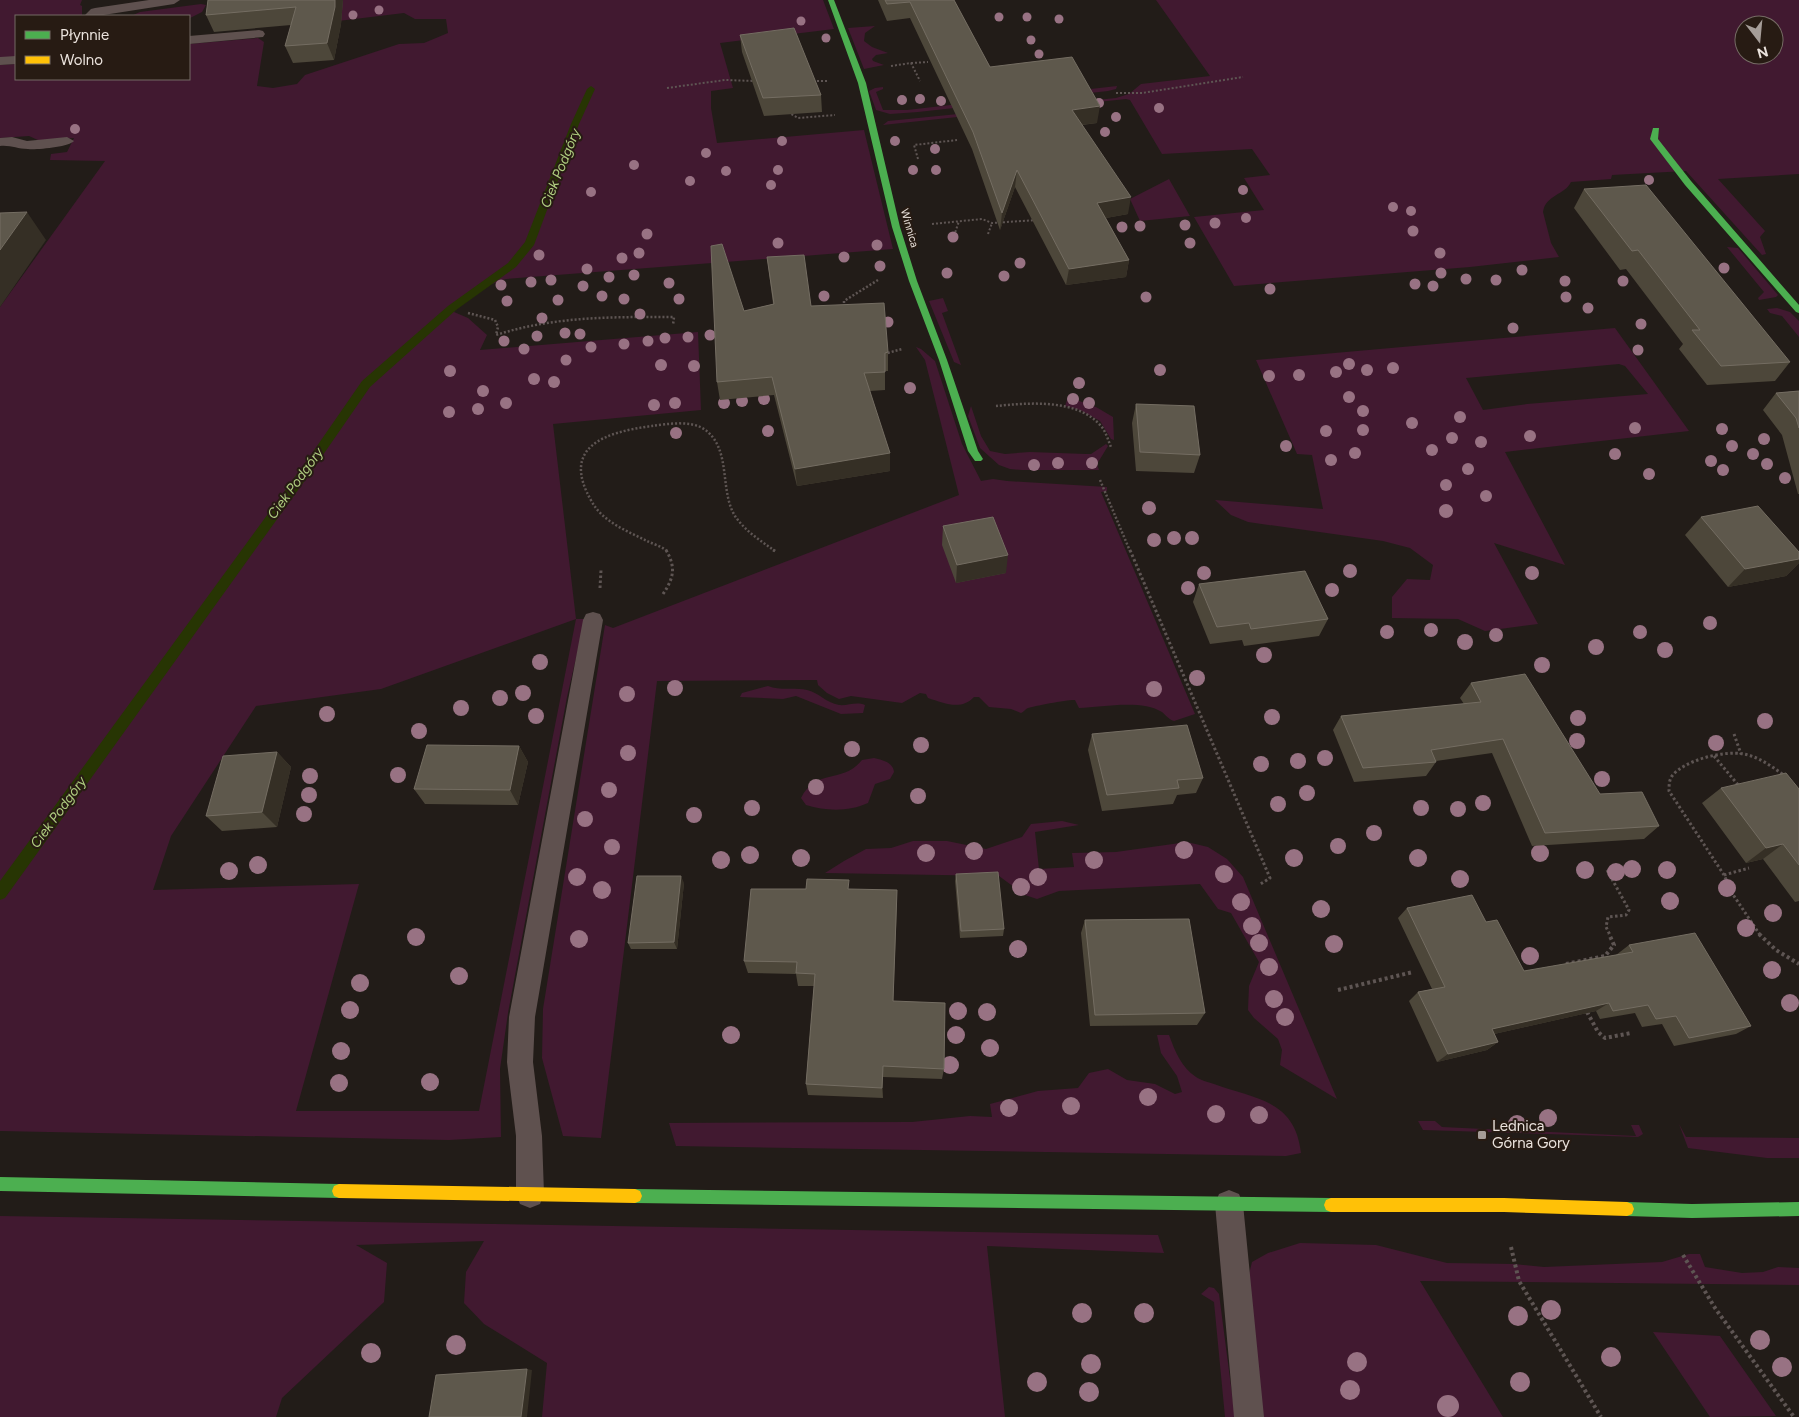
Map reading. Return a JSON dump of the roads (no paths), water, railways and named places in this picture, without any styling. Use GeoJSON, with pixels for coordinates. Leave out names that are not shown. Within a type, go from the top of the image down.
{"type":"FeatureCollection","features":[{"type":"Feature","properties":{"kind":"street","name":"Winnica"},"geometry":{"type":"LineString","coordinates":[[831,0],[862,83],[896,227],[913,281],[943,360],[973,451],[978,459]]}},
{"type":"Feature","properties":{"kind":"street"},"geometry":{"type":"LineString","coordinates":[[1656,130],[1654,139],[1688,183],[1799,310]]}},
{"type":"Feature","properties":{"kind":"street"},"geometry":{"type":"LineString","coordinates":[[0,1184],[1229,1204],[1504,1205],[1692,1211],[1799,1209]]}},
{"type":"Feature","properties":{"kind":"lane"},"geometry":{"type":"LineString","coordinates":[[91,15],[95,12],[113,8],[174,0]]}},
{"type":"Feature","properties":{"kind":"lane"},"geometry":{"type":"LineString","coordinates":[[190,40],[259,34]]}},
{"type":"Feature","properties":{"kind":"lane"},"geometry":{"type":"LineString","coordinates":[[0,62],[15,60]]}},
{"type":"Feature","properties":{"kind":"lane"},"geometry":{"type":"LineString","coordinates":[[0,142],[12,141],[27,144],[67,141]]}},
{"type":"Feature","properties":{"kind":"lane"},"geometry":{"type":"LineString","coordinates":[[530,1194],[529,1136],[520,1062],[522,1018],[592,620]]}},
{"type":"Feature","properties":{"kind":"lane"},"geometry":{"type":"LineString","coordinates":[[1229,1204],[1249,1417]]}},
{"type":"Feature","properties":{"kind":"waterway","name":"Ciek Podgóry"},"geometry":{"type":"LineString","coordinates":[[0,893],[312,462],[366,384],[452,308],[512,265],[530,243],[575,124],[591,89]]}},
{"type":"Feature","properties":{"kind":"place","name":"Lednica Górna Gory"},"geometry":{"type":"Point","coordinates":[1482,1135]}}]}
